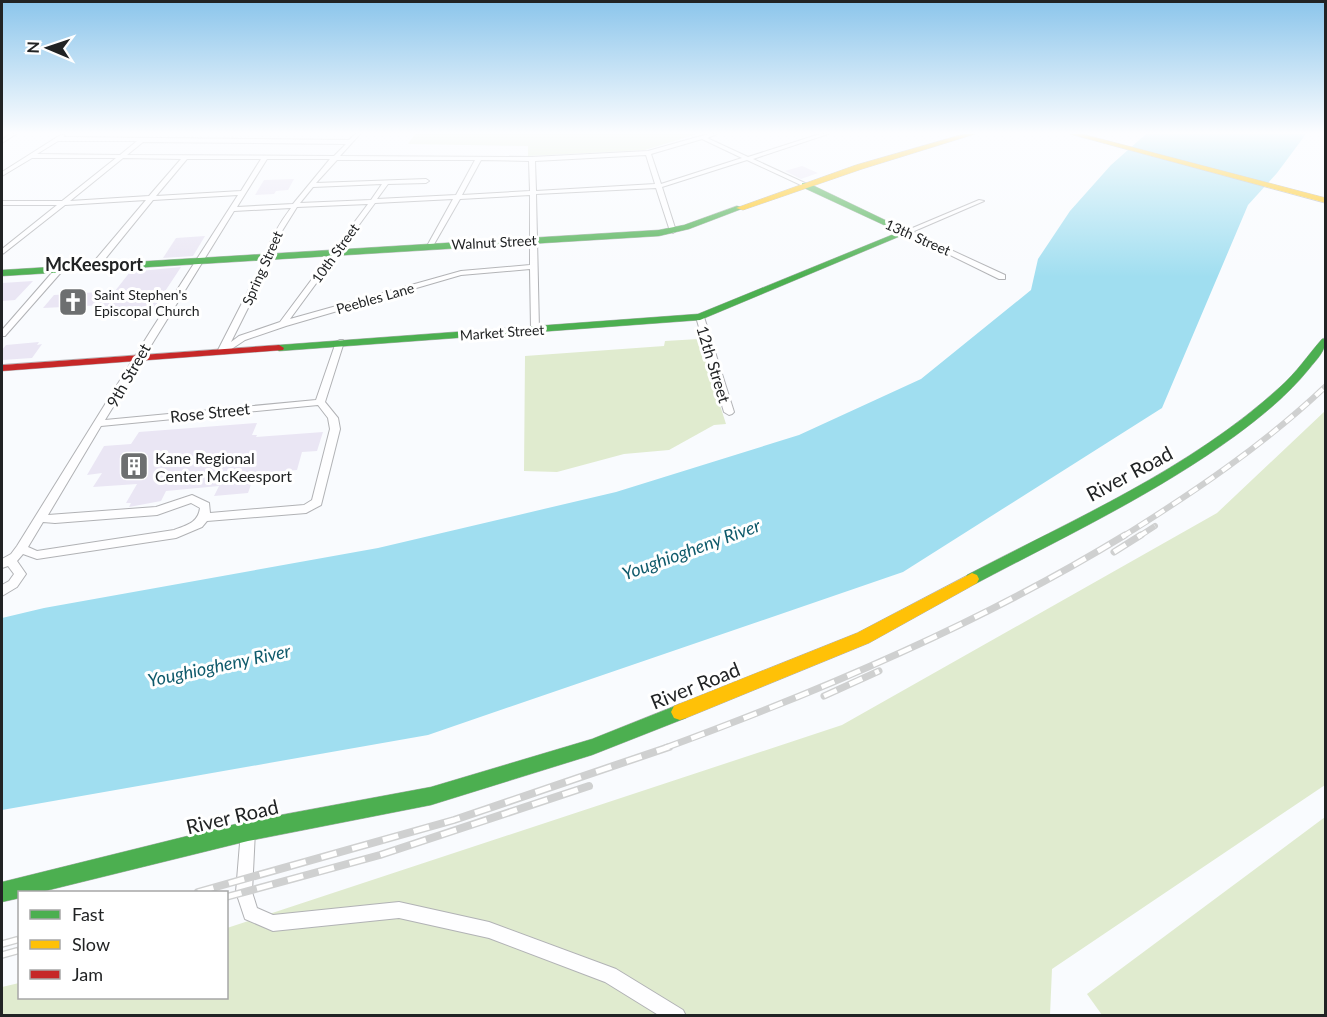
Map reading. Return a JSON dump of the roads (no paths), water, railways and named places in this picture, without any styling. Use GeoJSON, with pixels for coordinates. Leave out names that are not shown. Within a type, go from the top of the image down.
{"type":"FeatureCollection","features":[{"type":"Feature","properties":{"kind":"main road","name":"Walnut Street"},"geometry":{"type":"LineString","coordinates":[[2,273],[674,231],[816,181]]}},
{"type":"Feature","properties":{"kind":"main road"},"geometry":{"type":"LineString","coordinates":[[1252,181],[1326,201]]}},
{"type":"Feature","properties":{"kind":"main road","name":"13th Street"},"geometry":{"type":"LineString","coordinates":[[806,185],[906,232]]}},
{"type":"Feature","properties":{"kind":"main road","name":"Market Street"},"geometry":{"type":"LineString","coordinates":[[2,368],[700,316],[906,232]]}},
{"type":"Feature","properties":{"kind":"main road","name":"River Road"},"geometry":{"type":"LineString","coordinates":[[2,892],[249,831],[431,796],[592,747],[863,638],[1190,462],[1252,417],[1286,388],[1326,341]]}},
{"type":"Feature","properties":{"kind":"street"},"geometry":{"type":"LineString","coordinates":[[2,252],[87,181]]}},
{"type":"Feature","properties":{"kind":"street"},"geometry":{"type":"LineString","coordinates":[[94,267],[164,181]]}},
{"type":"Feature","properties":{"kind":"street","name":"9th Street"},"geometry":{"type":"LineString","coordinates":[[2,591],[13,584],[20,574],[6,562],[21,549],[41,518],[137,359],[251,181]]}},
{"type":"Feature","properties":{"kind":"street","name":"Spring Street"},"geometry":{"type":"LineString","coordinates":[[221,352],[266,264],[267,256],[280,228],[316,181]]}},
{"type":"Feature","properties":{"kind":"street"},"geometry":{"type":"LineString","coordinates":[[313,185],[408,181]]}},
{"type":"Feature","properties":{"kind":"street"},"geometry":{"type":"LineString","coordinates":[[430,246],[466,181]]}},
{"type":"Feature","properties":{"kind":"street"},"geometry":{"type":"LineString","coordinates":[[532,181],[536,329]]}},
{"type":"Feature","properties":{"kind":"street"},"geometry":{"type":"LineString","coordinates":[[657,181],[674,231]]}},
{"type":"Feature","properties":{"kind":"street"},"geometry":{"type":"LineString","coordinates":[[233,209],[659,186],[673,181]]}},
{"type":"Feature","properties":{"kind":"street","name":"13th Street"},"geometry":{"type":"LineString","coordinates":[[798,181],[806,185]]}},
{"type":"Feature","properties":{"kind":"street","name":"10th Street"},"geometry":{"type":"LineString","coordinates":[[283,324],[387,182]]}},
{"type":"Feature","properties":{"kind":"street"},"geometry":{"type":"LineString","coordinates":[[2,203],[61,203],[244,193]]}},
{"type":"Feature","properties":{"kind":"street","name":"Market Street"},"geometry":{"type":"LineString","coordinates":[[906,232],[981,201]]}},
{"type":"Feature","properties":{"kind":"street","name":"13th Street"},"geometry":{"type":"LineString","coordinates":[[906,232],[1002,277]]}},
{"type":"Feature","properties":{"kind":"street"},"geometry":{"type":"LineString","coordinates":[[2,243],[13,242]]}},
{"type":"Feature","properties":{"kind":"street","name":"Peebles Lane"},"geometry":{"type":"LineString","coordinates":[[221,352],[242,338],[283,324],[461,273],[534,267]]}},
{"type":"Feature","properties":{"kind":"street"},"geometry":{"type":"LineString","coordinates":[[2,334],[60,269]]}},
{"type":"Feature","properties":{"kind":"street","name":"12th Street"},"geometry":{"type":"LineString","coordinates":[[700,316],[729,412]]}},
{"type":"Feature","properties":{"kind":"street"},"geometry":{"type":"LineString","coordinates":[[204,517],[306,509],[317,502],[335,429],[333,418],[320,402],[340,342]]}},
{"type":"Feature","properties":{"kind":"street","name":"Rose Street"},"geometry":{"type":"LineString","coordinates":[[100,423],[320,402]]}},
{"type":"Feature","properties":{"kind":"street"},"geometry":{"type":"LineString","coordinates":[[21,549],[37,555],[176,534],[198,524],[204,517],[205,506],[192,499],[157,511],[55,519],[41,518]]}},
{"type":"Feature","properties":{"kind":"street"},"geometry":{"type":"LineString","coordinates":[[249,831],[244,892],[251,913],[273,922],[399,910],[478,928],[610,975],[677,1016]]}},
{"type":"Feature","properties":{"kind":"water","name":"Youghiogheny River"},"geometry":{"type":"Polygon","coordinates":[[[1096,181],[1269,181],[1248,205],[1162,408],[903,572],[428,735],[2,810],[2,618],[44,608],[378,548],[616,492],[799,435],[921,379],[1031,290],[1038,259],[1070,211],[1096,181]]]}},
{"type":"Feature","properties":{"kind":"railway"},"geometry":{"type":"LineString","coordinates":[[1122,537],[1228,467],[1326,386]]}},
{"type":"Feature","properties":{"kind":"railway"},"geometry":{"type":"LineString","coordinates":[[1138,537],[1155,526]]}},
{"type":"Feature","properties":{"kind":"railway"},"geometry":{"type":"LineString","coordinates":[[665,748],[783,703],[900,653],[1015,597],[1125,535]]}},
{"type":"Feature","properties":{"kind":"railway"},"geometry":{"type":"LineString","coordinates":[[1114,552],[1141,535]]}},
{"type":"Feature","properties":{"kind":"railway"},"geometry":{"type":"LineString","coordinates":[[824,696],[879,671]]}},
{"type":"Feature","properties":{"kind":"railway"},"geometry":{"type":"LineString","coordinates":[[202,891],[454,820],[669,747]]}},
{"type":"Feature","properties":{"kind":"railway"},"geometry":{"type":"LineString","coordinates":[[228,896],[380,855],[589,786]]}},
{"type":"Feature","properties":{"kind":"railway"},"geometry":{"type":"LineString","coordinates":[[2,944],[18,940]]}},
{"type":"Feature","properties":{"kind":"railway"},"geometry":{"type":"LineString","coordinates":[[2,955],[18,951]]}},
{"type":"Feature","properties":{"kind":"place","name":"Saint Stephen's Episcopal Church"},"geometry":{"type":"Point","coordinates":[73,302]}},
{"type":"Feature","properties":{"kind":"place","name":"Kane Regional Center McKeesport"},"geometry":{"type":"Point","coordinates":[134,466]}},
{"type":"Feature","properties":{"kind":"district","name":"McKeesport"},"geometry":{"type":"Point","coordinates":[94,264]}}]}
